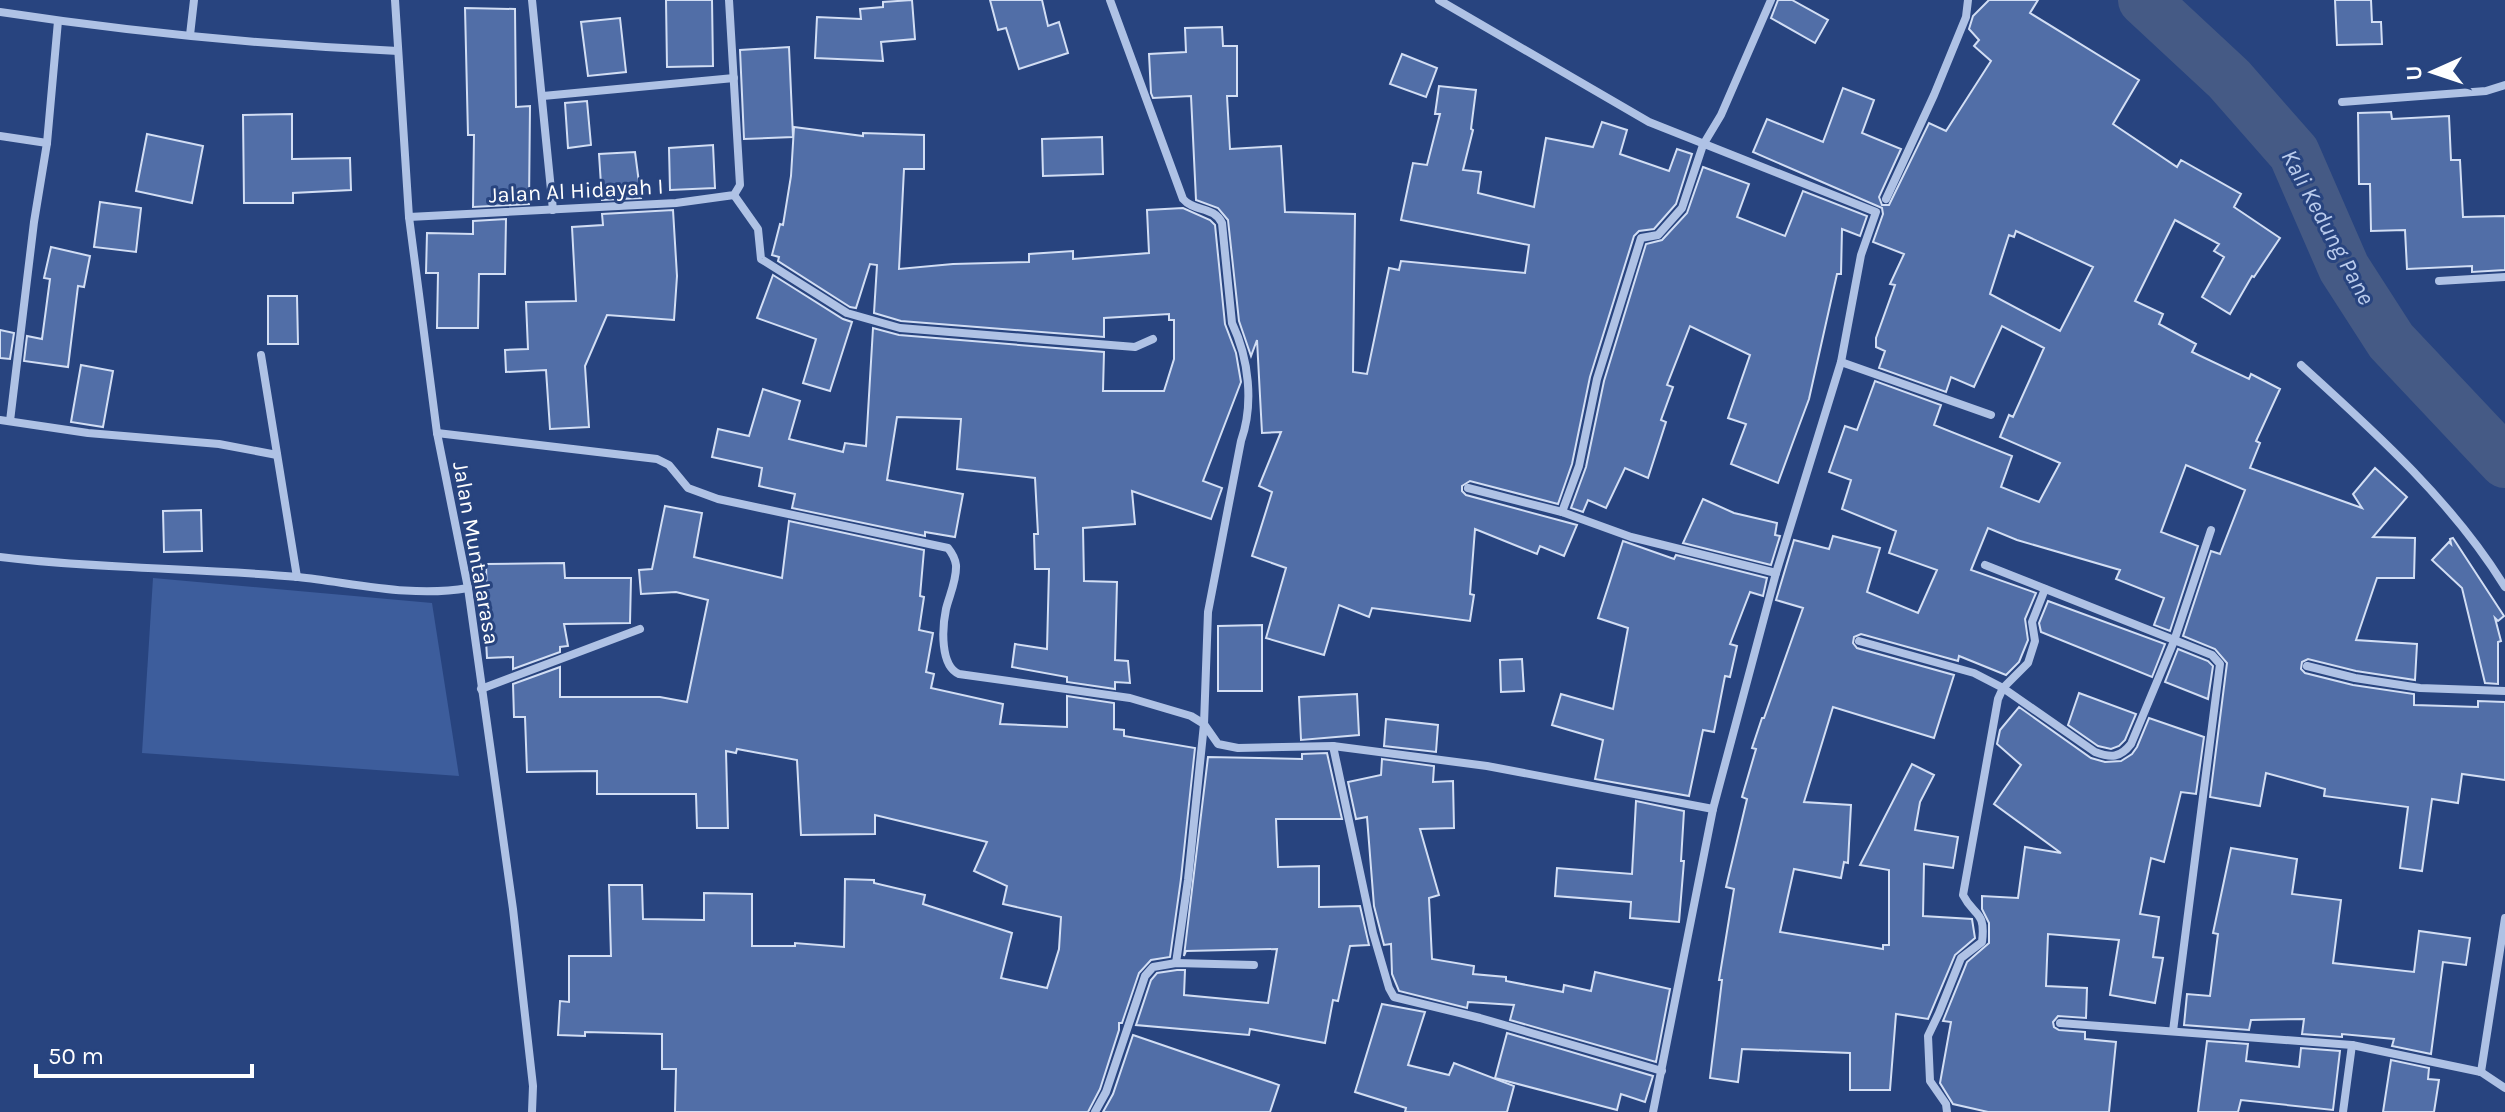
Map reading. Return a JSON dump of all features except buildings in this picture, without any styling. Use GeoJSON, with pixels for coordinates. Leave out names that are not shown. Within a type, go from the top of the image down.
{"type":"FeatureCollection","features":[{"type":"Feature","properties":{"kind":"street"},"geometry":{"type":"LineString","coordinates":[[190,35],[194,0]]}},
{"type":"Feature","properties":{"kind":"street","name":"Jalan Muntalarasa"},"geometry":{"type":"LineString","coordinates":[[395,0],[393,51],[409,217],[437,433],[481,689],[513,909],[533,1086],[532,1112]]}},
{"type":"Feature","properties":{"kind":"street"},"geometry":{"type":"LineString","coordinates":[[532,0],[553,210]]}},
{"type":"Feature","properties":{"kind":"street"},"geometry":{"type":"LineString","coordinates":[[729,0],[740,185],[734,195],[758,229],[761,259],[847,313],[900,328],[1135,347],[1153,339]]}},
{"type":"Feature","properties":{"kind":"street"},"geometry":{"type":"LineString","coordinates":[[1110,0],[1183,199],[1188,205],[1212,211],[1222,223],[1232,323],[1239,337],[1250,399],[1249,418],[1241,441],[1208,612],[1204,724],[1176,963]]}},
{"type":"Feature","properties":{"kind":"street"},"geometry":{"type":"LineString","coordinates":[[1439,0],[1649,122],[1876,212],[1861,255],[1841,362],[1776,573],[1713,809],[1653,1112]]}},
{"type":"Feature","properties":{"kind":"street"},"geometry":{"type":"LineString","coordinates":[[1562,512],[1579,466],[1597,379],[1641,238],[1658,235],[1682,208],[1703,145],[1721,115],[1771,0]]}},
{"type":"Feature","properties":{"kind":"street"},"geometry":{"type":"LineString","coordinates":[[1886,199],[1956,43],[1966,17],[1968,0]]}},
{"type":"Feature","properties":{"kind":"street"},"geometry":{"type":"LineString","coordinates":[[0,12],[190,35],[393,51]]}},
{"type":"Feature","properties":{"kind":"street"},"geometry":{"type":"LineString","coordinates":[[58,21],[47,143],[5,420],[88,433],[219,444],[277,455]]}},
{"type":"Feature","properties":{"kind":"street"},"geometry":{"type":"LineString","coordinates":[[543,96],[734,78]]}},
{"type":"Feature","properties":{"kind":"street"},"geometry":{"type":"LineString","coordinates":[[2342,102],[2486,91],[2505,85]]}},
{"type":"Feature","properties":{"kind":"street"},"geometry":{"type":"LineString","coordinates":[[0,136],[47,143]]}},
{"type":"Feature","properties":{"kind":"street","name":"Jalan Al Hidayah I"},"geometry":{"type":"LineString","coordinates":[[409,217],[676,203],[734,195]]}},
{"type":"Feature","properties":{"kind":"street"},"geometry":{"type":"LineString","coordinates":[[2439,281],[2505,277]]}},
{"type":"Feature","properties":{"kind":"street"},"geometry":{"type":"LineString","coordinates":[[261,355],[297,577]]}},
{"type":"Feature","properties":{"kind":"street"},"geometry":{"type":"LineString","coordinates":[[1841,362],[1991,415]]}},
{"type":"Feature","properties":{"kind":"street"},"geometry":{"type":"LineString","coordinates":[[2301,365],[2365,422],[2451,513],[2505,587]]}},
{"type":"Feature","properties":{"kind":"street"},"geometry":{"type":"LineString","coordinates":[[437,433],[664,460],[688,488],[718,499],[948,548],[956,562],[945,614],[947,665],[952,671],[1130,698],[1191,716],[1204,724],[1218,744],[1238,748],[1333,746],[1487,766],[1713,809]]}},
{"type":"Feature","properties":{"kind":"street"},"geometry":{"type":"LineString","coordinates":[[1468,488],[1562,512],[1631,537],[1776,573]]}},
{"type":"Feature","properties":{"kind":"street"},"geometry":{"type":"LineString","coordinates":[[1859,641],[1974,673],[2003,688],[2095,752],[2110,758],[2124,754],[2174,641],[2211,530]]}},
{"type":"Feature","properties":{"kind":"street"},"geometry":{"type":"LineString","coordinates":[[0,557],[74,566],[297,577],[431,591],[464,588]]}},
{"type":"Feature","properties":{"kind":"street"},"geometry":{"type":"LineString","coordinates":[[1985,565],[2212,655],[2220,664],[2173,1031]]}},
{"type":"Feature","properties":{"kind":"street"},"geometry":{"type":"LineString","coordinates":[[1947,1112],[1946,1104],[1930,1081],[1928,1036],[1961,958],[1982,942],[1984,929],[1980,915],[1963,895],[1995,713],[2003,688],[2028,663],[2035,641],[2032,622],[2045,589]]}},
{"type":"Feature","properties":{"kind":"street"},"geometry":{"type":"LineString","coordinates":[[481,689],[640,629]]}},
{"type":"Feature","properties":{"kind":"street"},"geometry":{"type":"LineString","coordinates":[[2307,666],[2355,678],[2420,688],[2505,691]]}},
{"type":"Feature","properties":{"kind":"street"},"geometry":{"type":"LineString","coordinates":[[1333,746],[1373,933],[1394,997],[1480,1018],[1662,1071]]}},
{"type":"Feature","properties":{"kind":"street"},"geometry":{"type":"LineString","coordinates":[[2481,1072],[2505,918]]}},
{"type":"Feature","properties":{"kind":"street"},"geometry":{"type":"LineString","coordinates":[[1095,1112],[1106,1092],[1145,976],[1153,967],[1176,963],[1254,965]]}},
{"type":"Feature","properties":{"kind":"street"},"geometry":{"type":"LineString","coordinates":[[2060,1023],[2352,1045],[2481,1072],[2505,1088]]}},
{"type":"Feature","properties":{"kind":"street"},"geometry":{"type":"LineString","coordinates":[[2343,1112],[2352,1045]]}},
{"type":"Feature","properties":{"kind":"shaded area"},"geometry":{"type":"Polygon","coordinates":[[[153,578],[432,603],[459,776],[142,753],[153,578]]]}},
{"type":"Feature","properties":{"kind":"waterway","name":"Kali Kedung Pane"},"geometry":{"type":"LineString","coordinates":[[2144,0],[2229,79],[2294,153],[2344,268],[2391,341],[2505,462]]}}]}
